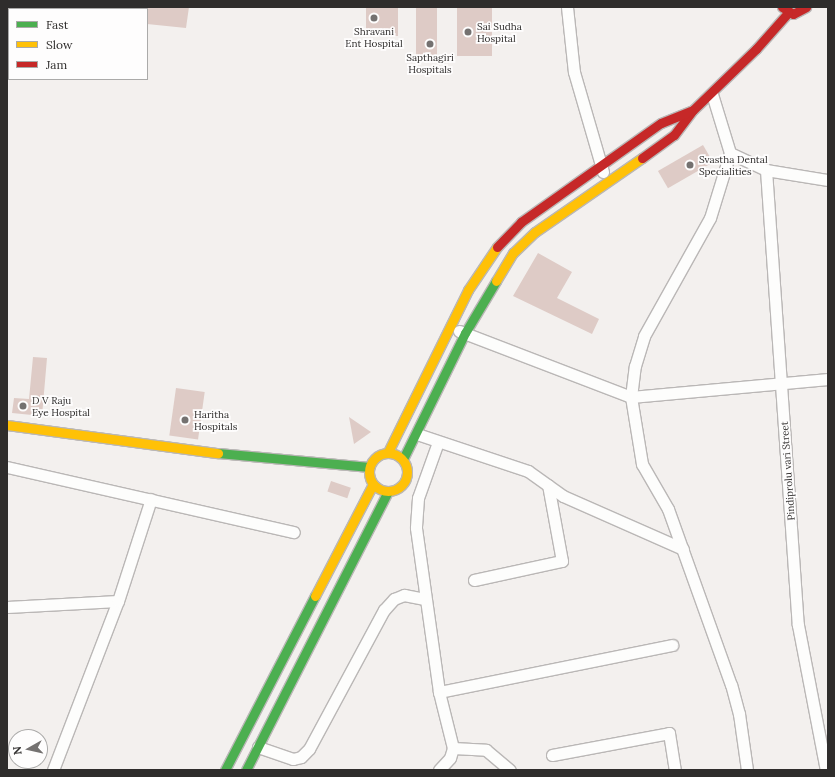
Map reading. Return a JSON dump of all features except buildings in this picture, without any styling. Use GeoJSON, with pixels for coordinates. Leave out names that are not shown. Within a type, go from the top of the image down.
{"type":"FeatureCollection","features":[{"type":"Feature","properties":{"kind":"street"},"geometry":{"type":"LineString","coordinates":[[567,7],[574,72],[600,165],[609,182]]}},
{"type":"Feature","properties":{"kind":"street"},"geometry":{"type":"LineString","coordinates":[[403,459],[417,434],[465,333],[513,253],[534,232],[609,182],[674,135],[693,110],[712,94],[785,10],[798,14],[806,7],[817,7]]}},
{"type":"Feature","properties":{"kind":"street"},"geometry":{"type":"LineString","coordinates":[[712,94],[730,154],[710,218],[644,336],[635,366],[631,396],[642,464],[668,509],[731,685],[739,714],[747,770]]}},
{"type":"Feature","properties":{"kind":"street"},"geometry":{"type":"LineString","coordinates":[[388,452],[449,328],[482,267],[504,238],[521,222],[661,123],[693,110]]}},
{"type":"Feature","properties":{"kind":"street"},"geometry":{"type":"LineString","coordinates":[[730,154],[766,170],[828,180]]}},
{"type":"Feature","properties":{"kind":"street","name":"Pindiprolu vari Street"},"geometry":{"type":"LineString","coordinates":[[766,170],[798,625],[826,770]]}},
{"type":"Feature","properties":{"kind":"street"},"geometry":{"type":"LineString","coordinates":[[449,328],[631,396],[828,380]]}},
{"type":"Feature","properties":{"kind":"street"},"geometry":{"type":"LineString","coordinates":[[7,425],[275,460],[369,467]]}},
{"type":"Feature","properties":{"kind":"street"},"geometry":{"type":"LineString","coordinates":[[417,434],[528,471],[563,496],[683,550]]}},
{"type":"Feature","properties":{"kind":"street"},"geometry":{"type":"LineString","coordinates":[[438,442],[418,498],[416,528],[424,599],[439,692],[453,748],[450,758],[439,770]]}},
{"type":"Feature","properties":{"kind":"street"},"geometry":{"type":"LineString","coordinates":[[388,452],[403,459],[407,467],[405,480],[397,489],[388,491],[373,484],[369,476],[369,467],[380,454],[388,452]]}},
{"type":"Feature","properties":{"kind":"street"},"geometry":{"type":"LineString","coordinates":[[7,467],[294,532]]}},
{"type":"Feature","properties":{"kind":"street"},"geometry":{"type":"LineString","coordinates":[[225,770],[373,484]]}},
{"type":"Feature","properties":{"kind":"street"},"geometry":{"type":"LineString","coordinates":[[474,580],[562,561],[548,485]]}},
{"type":"Feature","properties":{"kind":"street"},"geometry":{"type":"LineString","coordinates":[[246,770],[388,491]]}},
{"type":"Feature","properties":{"kind":"street"},"geometry":{"type":"LineString","coordinates":[[53,770],[118,601],[151,499]]}},
{"type":"Feature","properties":{"kind":"street"},"geometry":{"type":"LineString","coordinates":[[258,747],[293,759],[301,757],[309,749],[384,610],[394,599],[404,595],[424,599]]}},
{"type":"Feature","properties":{"kind":"street"},"geometry":{"type":"LineString","coordinates":[[7,607],[118,601]]}},
{"type":"Feature","properties":{"kind":"street"},"geometry":{"type":"LineString","coordinates":[[439,692],[672,645]]}},
{"type":"Feature","properties":{"kind":"street"},"geometry":{"type":"LineString","coordinates":[[552,755],[669,733],[675,770]]}},
{"type":"Feature","properties":{"kind":"street"},"geometry":{"type":"LineString","coordinates":[[453,748],[486,750],[510,770]]}},
{"type":"Feature","properties":{"kind":"traffic: fast"},"geometry":{"type":"LineString","coordinates":[[403,459],[465,333],[496,281]]}},
{"type":"Feature","properties":{"kind":"traffic: fast"},"geometry":{"type":"LineString","coordinates":[[218,453],[369,467]]}},
{"type":"Feature","properties":{"kind":"traffic: fast"},"geometry":{"type":"LineString","coordinates":[[246,770],[388,491]]}},
{"type":"Feature","properties":{"kind":"traffic: fast"},"geometry":{"type":"LineString","coordinates":[[225,770],[315,596]]}},
{"type":"Feature","properties":{"kind":"traffic: slow"},"geometry":{"type":"LineString","coordinates":[[496,281],[513,253],[535,232],[642,158]]}},
{"type":"Feature","properties":{"kind":"traffic: slow"},"geometry":{"type":"LineString","coordinates":[[388,452],[468,290],[497,247]]}},
{"type":"Feature","properties":{"kind":"traffic: slow"},"geometry":{"type":"LineString","coordinates":[[7,425],[218,453]]}},
{"type":"Feature","properties":{"kind":"traffic: slow"},"geometry":{"type":"LineString","coordinates":[[384,453],[392,453],[402,458],[406,465],[407,472],[406,479],[402,486],[392,491],[384,491],[374,486],[372,483],[369,476],[369,468],[374,458],[377,456],[384,453]]}},
{"type":"Feature","properties":{"kind":"traffic: slow"},"geometry":{"type":"LineString","coordinates":[[315,596],[373,484]]}},
{"type":"Feature","properties":{"kind":"traffic: jam"},"geometry":{"type":"LineString","coordinates":[[782,7],[793,14],[806,7]]}},
{"type":"Feature","properties":{"kind":"traffic: jam"},"geometry":{"type":"LineString","coordinates":[[642,158],[674,135],[693,110],[756,49],[788,13]]}},
{"type":"Feature","properties":{"kind":"traffic: jam"},"geometry":{"type":"LineString","coordinates":[[497,247],[521,222],[661,123],[691,111]]}},
{"type":"Feature","properties":{"kind":"place","name":"Shravani Ent Hospital"},"geometry":{"type":"Point","coordinates":[374,18]}},
{"type":"Feature","properties":{"kind":"place","name":"Sai Sudha Hospital"},"geometry":{"type":"Point","coordinates":[468,32]}},
{"type":"Feature","properties":{"kind":"place","name":"Sapthagiri Hospitals"},"geometry":{"type":"Point","coordinates":[430,44]}},
{"type":"Feature","properties":{"kind":"place","name":"Svastha Dental Specialities"},"geometry":{"type":"Point","coordinates":[690,165]}},
{"type":"Feature","properties":{"kind":"place","name":"D V Raju Eye Hospital"},"geometry":{"type":"Point","coordinates":[23,406]}},
{"type":"Feature","properties":{"kind":"place","name":"Haritha Hospitals"},"geometry":{"type":"Point","coordinates":[185,420]}}]}
